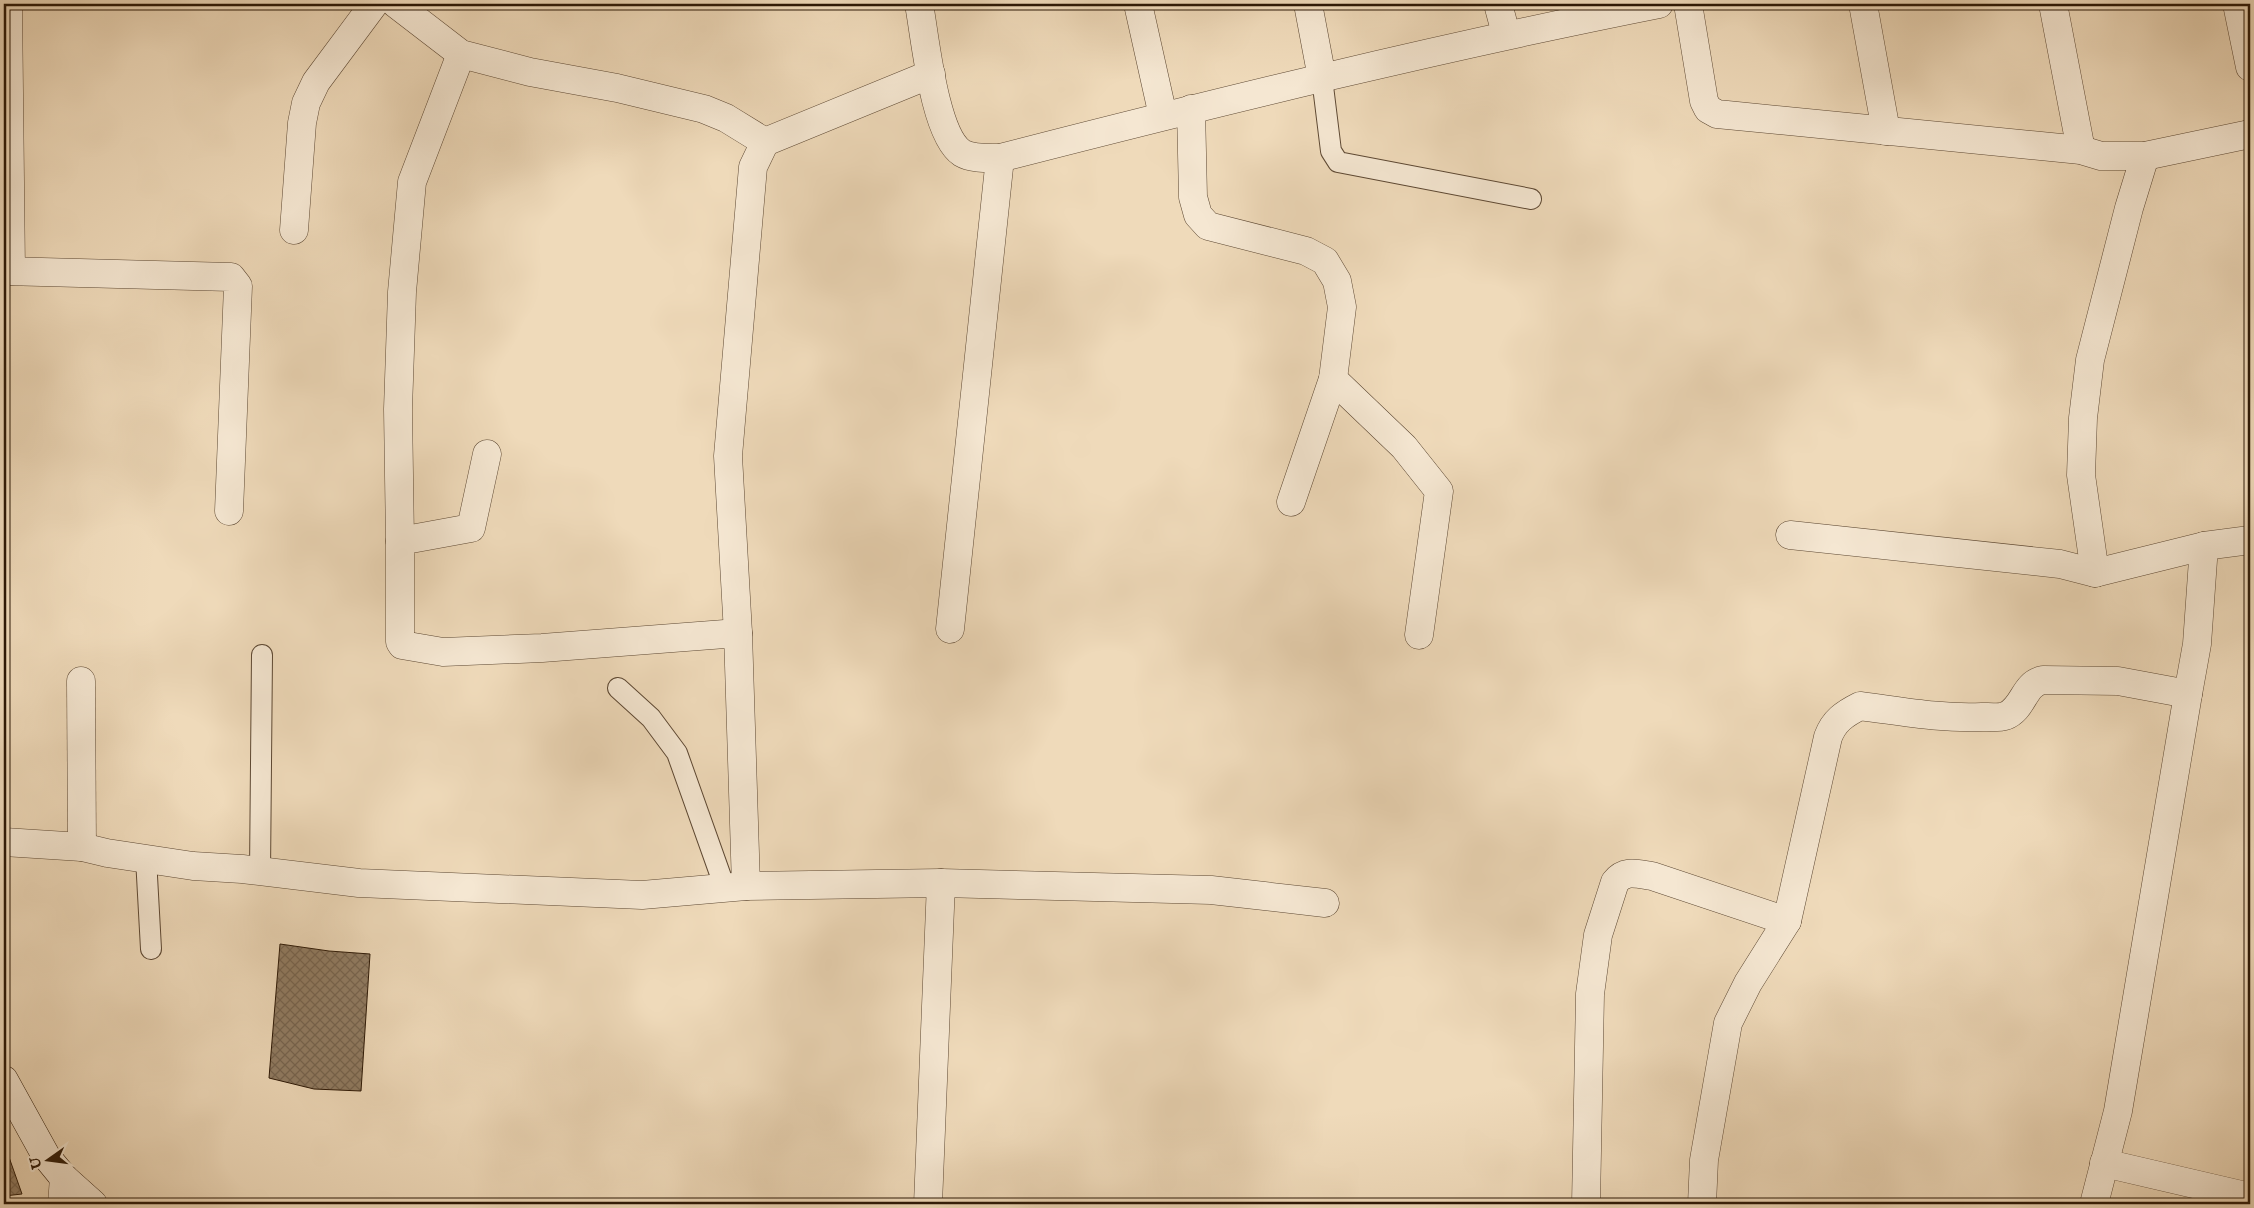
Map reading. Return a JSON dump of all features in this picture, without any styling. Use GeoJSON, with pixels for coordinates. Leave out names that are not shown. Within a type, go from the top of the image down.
{"type":"FeatureCollection","features":[{"type":"Feature","properties":{"kind":"street"},"geometry":{"type":"LineString","coordinates":[[8,4],[7,271],[231,277],[236,281],[238,286],[228,511]]}},
{"type":"Feature","properties":{"kind":"street"},"geometry":{"type":"LineString","coordinates":[[294,230],[302,123],[306,104],[316,82],[374,4]]}},
{"type":"Feature","properties":{"kind":"street"},"geometry":{"type":"LineString","coordinates":[[396,4],[461,54],[530,72],[617,88],[704,109],[726,118],[765,142]]}},
{"type":"Feature","properties":{"kind":"street"},"geometry":{"type":"LineString","coordinates":[[919,4],[944,129],[962,153],[980,158],[1000,158],[1191,109],[1506,34],[1659,4]]}},
{"type":"Feature","properties":{"kind":"street"},"geometry":{"type":"LineString","coordinates":[[1138,4],[1163,116]]}},
{"type":"Feature","properties":{"kind":"street"},"geometry":{"type":"LineString","coordinates":[[1308,4],[1322,78]]}},
{"type":"Feature","properties":{"kind":"street"},"geometry":{"type":"LineString","coordinates":[[1498,4],[1506,34]]}},
{"type":"Feature","properties":{"kind":"street"},"geometry":{"type":"LineString","coordinates":[[1688,4],[1704,101],[1708,109],[1717,114],[2081,150],[2101,156],[2145,156],[2250,134]]}},
{"type":"Feature","properties":{"kind":"street"},"geometry":{"type":"LineString","coordinates":[[1863,4],[1886,131]]}},
{"type":"Feature","properties":{"kind":"street"},"geometry":{"type":"LineString","coordinates":[[2052,4],[2081,150]]}},
{"type":"Feature","properties":{"kind":"street"},"geometry":{"type":"LineString","coordinates":[[2237,4],[2250,67]]}},
{"type":"Feature","properties":{"kind":"street"},"geometry":{"type":"LineString","coordinates":[[461,54],[412,182],[402,292],[398,409],[399,639],[402,645],[443,652],[542,648],[738,633]]}},
{"type":"Feature","properties":{"kind":"street"},"geometry":{"type":"LineString","coordinates":[[735,887],[738,633],[728,456],[753,167],[765,142],[932,74]]}},
{"type":"Feature","properties":{"kind":"street"},"geometry":{"type":"LineString","coordinates":[[1191,109],[1193,197],[1198,214],[1208,226],[1306,251],[1325,261],[1337,282],[1342,307],[1333,379],[1291,502]]}},
{"type":"Feature","properties":{"kind":"street"},"geometry":{"type":"LineString","coordinates":[[2095,573],[2082,475],[2083,418],[2090,360],[2129,208],[2145,156]]}},
{"type":"Feature","properties":{"kind":"street"},"geometry":{"type":"LineString","coordinates":[[950,629],[968,448],[987,297],[1000,158]]}},
{"type":"Feature","properties":{"kind":"street"},"geometry":{"type":"LineString","coordinates":[[1333,379],[1404,447],[1439,491],[1419,635]]}},
{"type":"Feature","properties":{"kind":"street"},"geometry":{"type":"LineString","coordinates":[[400,541],[471,528],[487,454]]}},
{"type":"Feature","properties":{"kind":"street"},"geometry":{"type":"LineString","coordinates":[[1790,535],[2060,564],[2095,573],[2204,546],[2250,540]]}},
{"type":"Feature","properties":{"kind":"street"},"geometry":{"type":"LineString","coordinates":[[2094,1204],[2118,1111],[2197,644],[2204,546]]}},
{"type":"Feature","properties":{"kind":"street"},"geometry":{"type":"LineString","coordinates":[[1702,1204],[1704,1160],[1728,1023],[1748,983],[1788,920],[1828,738],[1833,724],[1848,712],[1860,706],[1959,718],[2005,716],[2016,710],[2030,687],[2036,682],[2043,680],[2118,681],[2188,694]]}},
{"type":"Feature","properties":{"kind":"street"},"geometry":{"type":"LineString","coordinates":[[81,681],[82,847]]}},
{"type":"Feature","properties":{"kind":"street"},"geometry":{"type":"LineString","coordinates":[[4,842],[82,847],[107,853],[193,866],[359,883],[642,895],[735,887],[941,882],[1211,890],[1325,903]]}},
{"type":"Feature","properties":{"kind":"street"},"geometry":{"type":"LineString","coordinates":[[1586,1204],[1590,994],[1598,935],[1615,882],[1619,876],[1629,872],[1652,876],[1788,920]]}},
{"type":"Feature","properties":{"kind":"street"},"geometry":{"type":"LineString","coordinates":[[928,1204],[941,882]]}},
{"type":"Feature","properties":{"kind":"street"},"geometry":{"type":"LineString","coordinates":[[4,1080],[63,1191],[93,1204]]}},
{"type":"Feature","properties":{"kind":"street"},"geometry":{"type":"LineString","coordinates":[[2104,1163],[2250,1197]]}},
{"type":"Feature","properties":{"kind":"lane"},"geometry":{"type":"LineString","coordinates":[[1322,78],[1332,151],[1338,162],[1531,199]]}},
{"type":"Feature","properties":{"kind":"lane"},"geometry":{"type":"LineString","coordinates":[[260,872],[262,656]]}},
{"type":"Feature","properties":{"kind":"lane"},"geometry":{"type":"LineString","coordinates":[[618,688],[651,718],[677,753],[735,887]]}},
{"type":"Feature","properties":{"kind":"lane"},"geometry":{"type":"LineString","coordinates":[[146,858],[151,949]]}},
{"type":"Feature","properties":{"kind":"building"},"geometry":{"type":"Polygon","coordinates":[[[280,944],[329,951],[370,954],[361,1091],[314,1089],[269,1078],[280,944]]]}},
{"type":"Feature","properties":{"kind":"building"},"geometry":{"type":"Polygon","coordinates":[[[4,1143],[22,1194],[4,1196],[4,1143]]]}}]}
